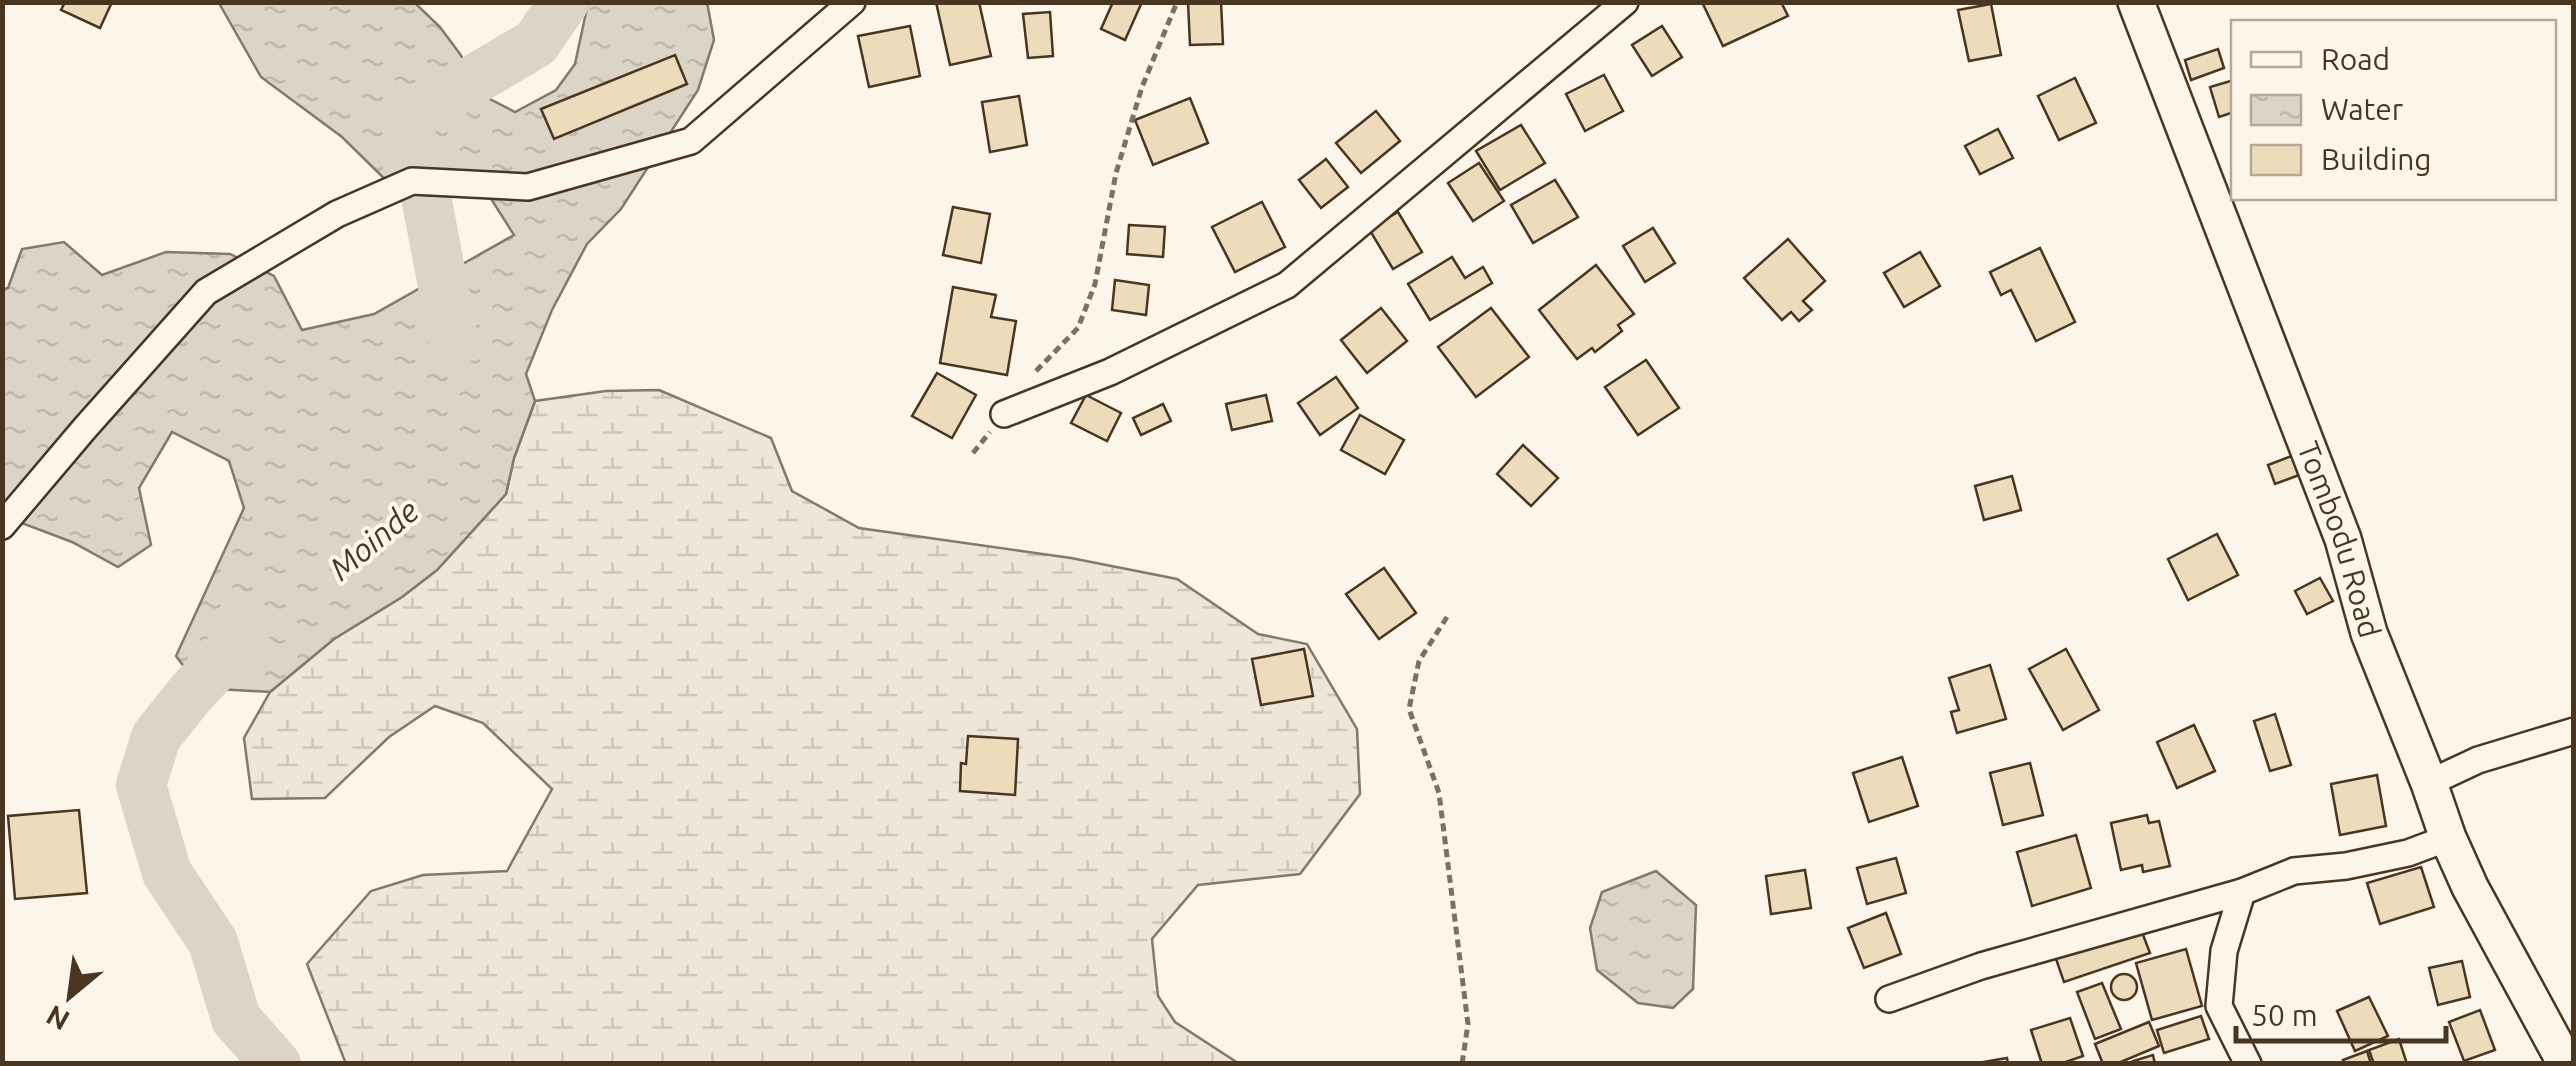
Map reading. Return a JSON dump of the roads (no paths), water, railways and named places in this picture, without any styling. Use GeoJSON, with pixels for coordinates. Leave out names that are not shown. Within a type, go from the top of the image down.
{"type":"FeatureCollection","features":[{"type":"Feature","properties":{"kind":"main road","name":"Tombodu Road"},"geometry":{"type":"LineString","coordinates":[[2136,2],[2343,539],[2369,633],[2448,838],[2470,887],[2566,1064]]}},
{"type":"Feature","properties":{"kind":"street"},"geometry":{"type":"LineString","coordinates":[[2,526],[206,292],[337,214],[412,181],[528,187],[691,141],[852,2]]}},
{"type":"Feature","properties":{"kind":"street"},"geometry":{"type":"LineString","coordinates":[[1004,414],[1110,372],[1287,286],[1625,2]]}},
{"type":"Feature","properties":{"kind":"street"},"geometry":{"type":"LineString","coordinates":[[2429,783],[2478,760],[2574,731]]}},
{"type":"Feature","properties":{"kind":"street"},"geometry":{"type":"LineString","coordinates":[[1888,999],[1981,966],[2242,892],[2294,872],[2408,853],[2448,838]]}},
{"type":"Feature","properties":{"kind":"street"},"geometry":{"type":"LineString","coordinates":[[2242,892],[2224,952],[2219,1006],[2248,1064]]}},
{"type":"Feature","properties":{"kind":"water"},"geometry":{"type":"Polygon","coordinates":[[[707,2],[714,40],[698,90],[621,209],[587,244],[552,310],[526,374],[535,401],[514,458],[506,494],[437,570],[402,597],[334,639],[270,692],[200,688],[176,656],[244,508],[229,461],[172,432],[139,488],[151,545],[118,567],[72,542],[3,516],[2,290],[8,288],[22,249],[64,242],[102,275],[166,252],[230,254],[274,276],[302,330],[374,314],[514,235],[488,194],[400,194],[342,137],[261,77],[219,3],[415,3],[440,27],[486,97],[515,112],[556,90],[575,64],[588,3],[707,2]]]}},
{"type":"Feature","properties":{"kind":"water"},"geometry":{"type":"Polygon","coordinates":[[[1656,871],[1696,905],[1693,989],[1673,1008],[1638,1003],[1597,970],[1590,928],[1602,892],[1656,871]]]}},
{"type":"Feature","properties":{"kind":"waterway","name":"Moinde"},"geometry":{"type":"LineString","coordinates":[[454,343],[423,181],[404,152],[411,117],[536,43],[564,2]]}},
{"type":"Feature","properties":{"kind":"waterway","name":"Moinde"},"geometry":{"type":"LineString","coordinates":[[245,636],[156,737],[141,785],[167,873],[213,942],[236,1019],[276,1064]]}}]}
